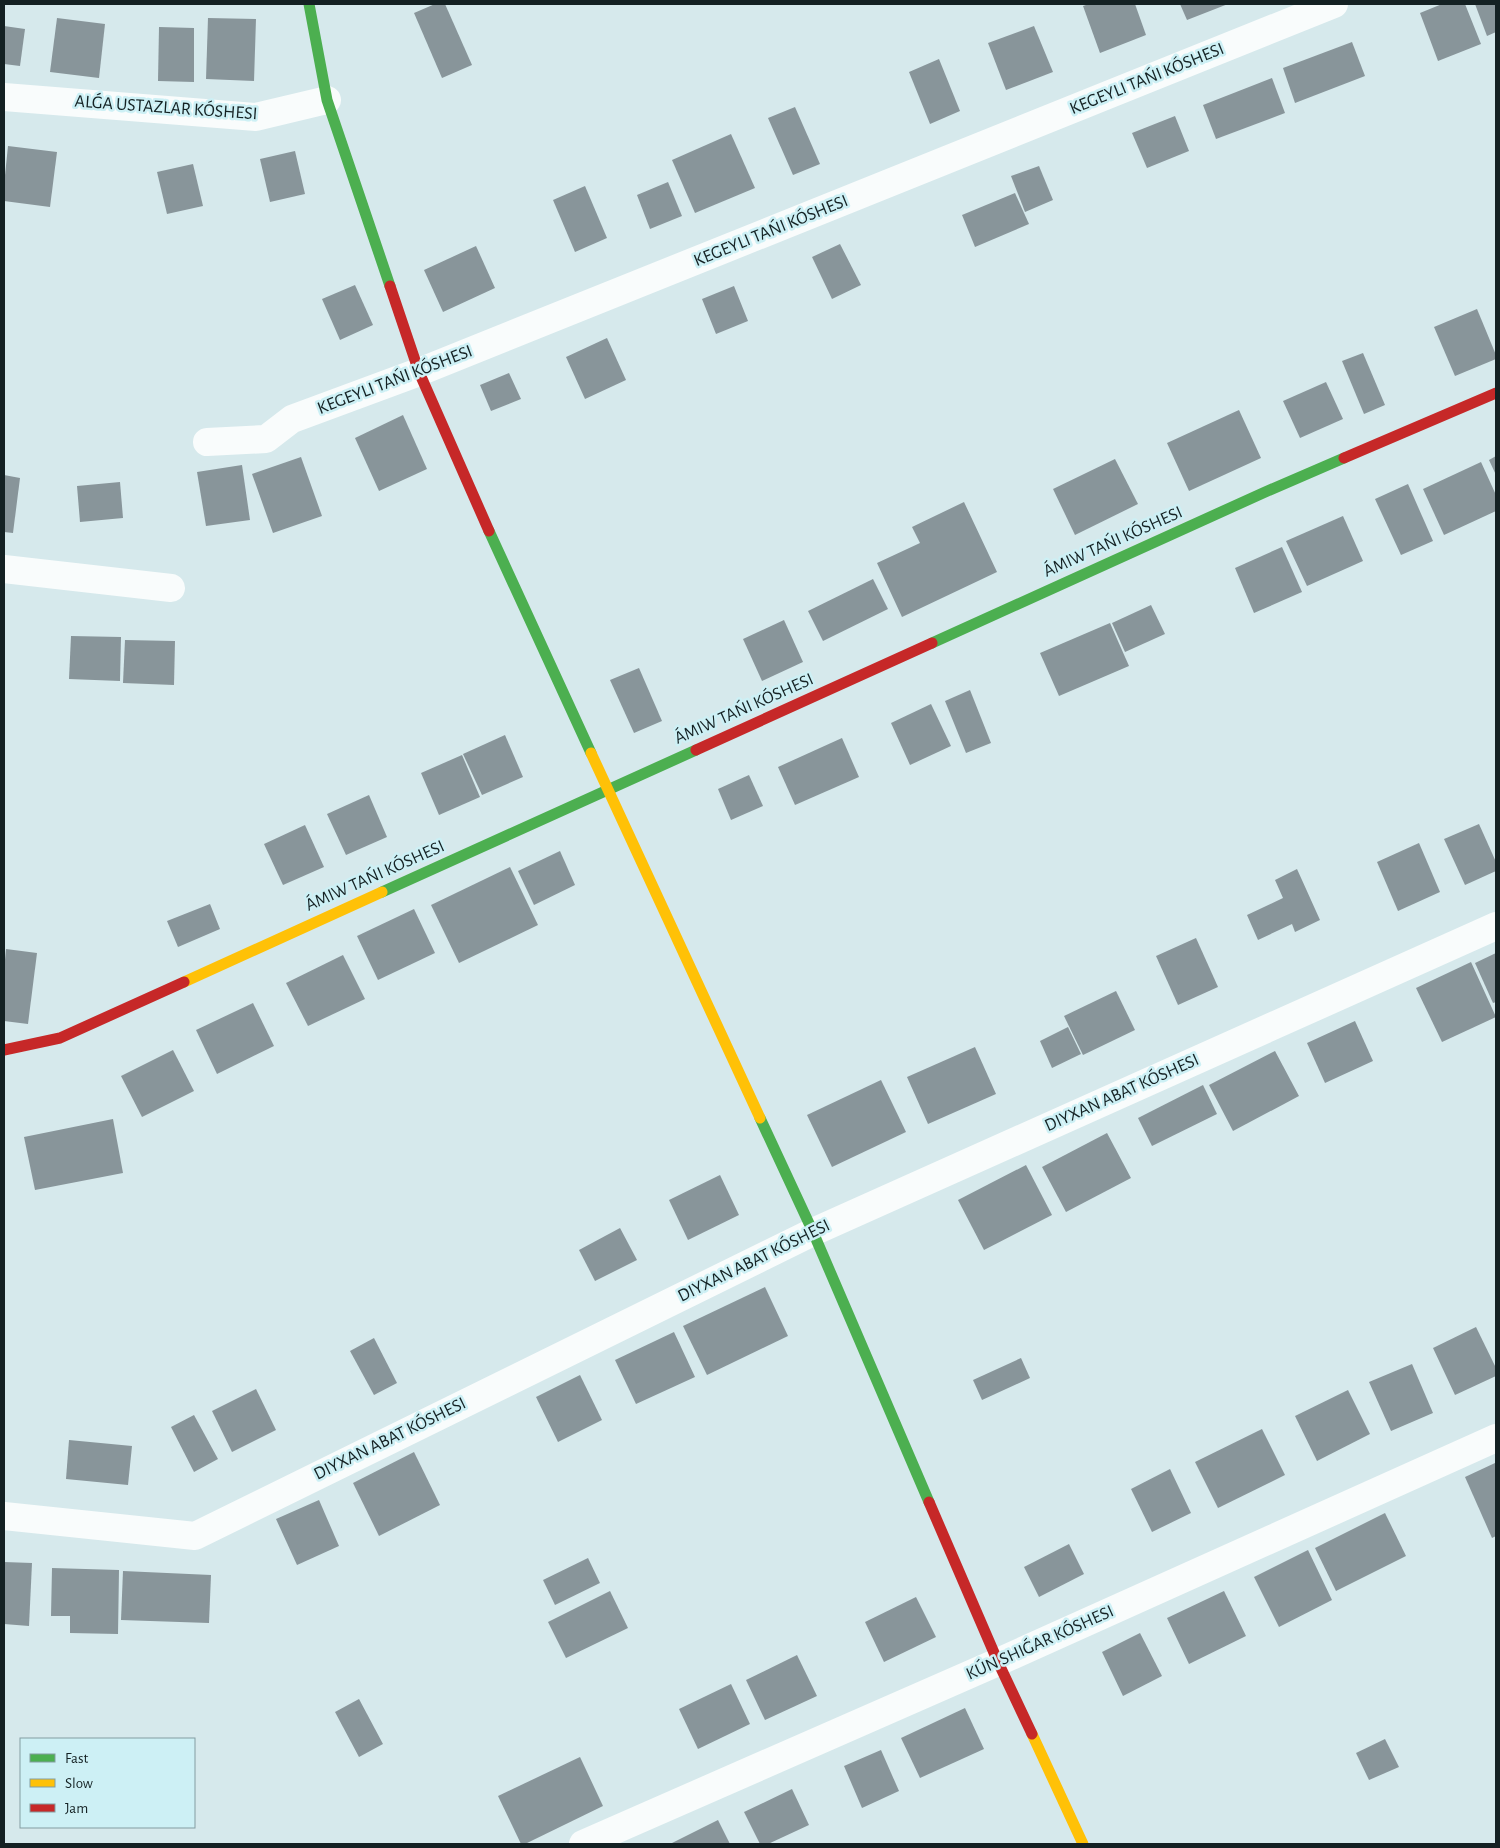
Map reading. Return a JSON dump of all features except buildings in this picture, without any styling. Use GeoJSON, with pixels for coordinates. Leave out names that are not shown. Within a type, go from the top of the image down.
{"type":"FeatureCollection","features":[{"type":"Feature","properties":{"kind":"street"},"geometry":{"type":"LineString","coordinates":[[309,4],[327,100],[419,372],[607,790],[813,1232],[998,1662],[1083,1844]]}},
{"type":"Feature","properties":{"kind":"street"},"geometry":{"type":"LineString","coordinates":[[207,442],[266,440],[292,419],[419,372],[1334,4]]}},
{"type":"Feature","properties":{"kind":"street","name":"ALǴA USTAZLAR KÓSHESI"},"geometry":{"type":"LineString","coordinates":[[4,97],[256,117],[327,100]]}},
{"type":"Feature","properties":{"kind":"street"},"geometry":{"type":"LineString","coordinates":[[4,1050],[60,1038],[1263,493],[1496,393]]}},
{"type":"Feature","properties":{"kind":"street"},"geometry":{"type":"LineString","coordinates":[[4,569],[172,588]]}},
{"type":"Feature","properties":{"kind":"street","name":"DIYXAN ABAT KÓSHESI"},"geometry":{"type":"LineString","coordinates":[[4,1516],[195,1536],[813,1232],[1496,926]]}},
{"type":"Feature","properties":{"kind":"street"},"geometry":{"type":"LineString","coordinates":[[583,1844],[998,1662],[1496,1438]]}},
{"type":"Feature","properties":{"kind":"traffic: fast"},"geometry":{"type":"LineString","coordinates":[[309,4],[327,100],[390,286]]}},
{"type":"Feature","properties":{"kind":"traffic: fast"},"geometry":{"type":"LineString","coordinates":[[932,643],[1344,458]]}},
{"type":"Feature","properties":{"kind":"traffic: fast"},"geometry":{"type":"LineString","coordinates":[[489,531],[591,753]]}},
{"type":"Feature","properties":{"kind":"traffic: fast"},"geometry":{"type":"LineString","coordinates":[[382,892],[696,750]]}},
{"type":"Feature","properties":{"kind":"traffic: fast"},"geometry":{"type":"LineString","coordinates":[[760,1118],[813,1232],[929,1502]]}},
{"type":"Feature","properties":{"kind":"traffic: slow"},"geometry":{"type":"LineString","coordinates":[[591,753],[760,1118]]}},
{"type":"Feature","properties":{"kind":"traffic: slow"},"geometry":{"type":"LineString","coordinates":[[184,982],[382,892]]}},
{"type":"Feature","properties":{"kind":"traffic: slow"},"geometry":{"type":"LineString","coordinates":[[1032,1734],[1083,1844]]}},
{"type":"Feature","properties":{"kind":"traffic: jam"},"geometry":{"type":"LineString","coordinates":[[390,286],[419,372],[489,531]]}},
{"type":"Feature","properties":{"kind":"traffic: jam"},"geometry":{"type":"LineString","coordinates":[[1344,458],[1496,393]]}},
{"type":"Feature","properties":{"kind":"traffic: jam"},"geometry":{"type":"LineString","coordinates":[[696,750],[932,643]]}},
{"type":"Feature","properties":{"kind":"traffic: jam"},"geometry":{"type":"LineString","coordinates":[[4,1050],[60,1038],[184,982]]}},
{"type":"Feature","properties":{"kind":"traffic: jam"},"geometry":{"type":"LineString","coordinates":[[929,1502],[998,1662],[1032,1734]]}}]}
